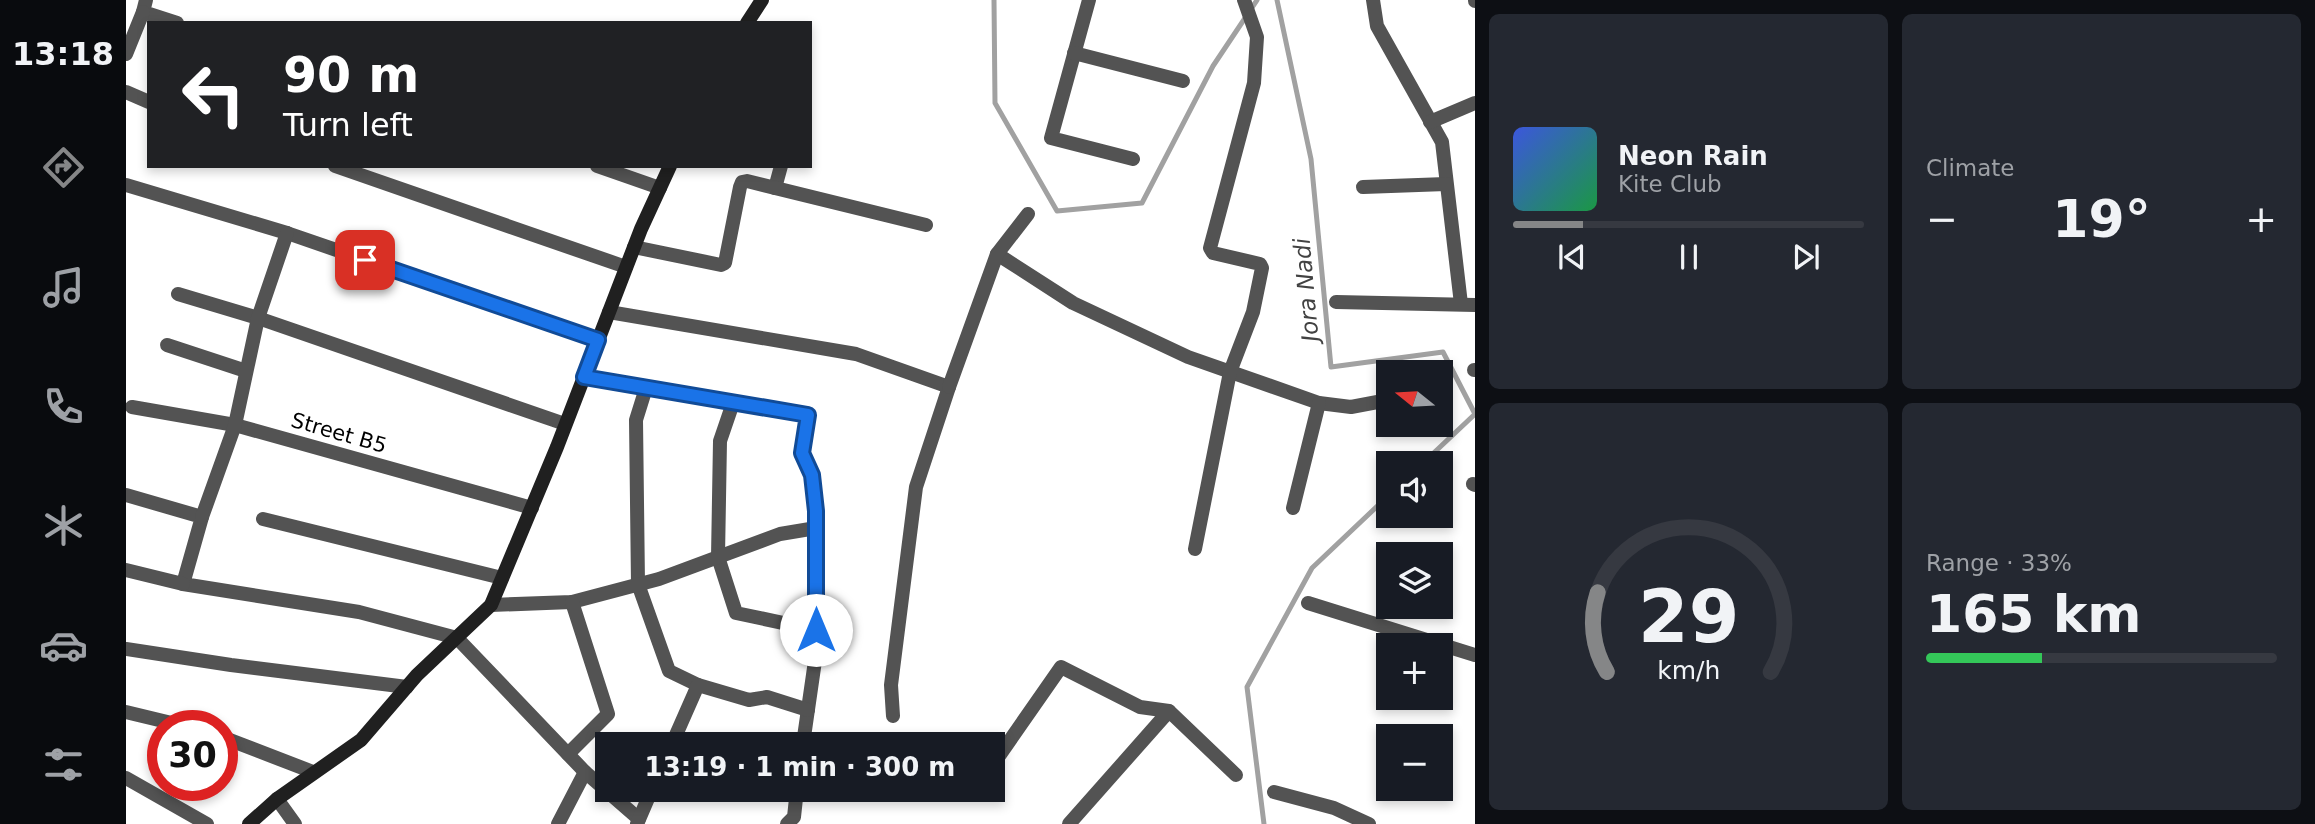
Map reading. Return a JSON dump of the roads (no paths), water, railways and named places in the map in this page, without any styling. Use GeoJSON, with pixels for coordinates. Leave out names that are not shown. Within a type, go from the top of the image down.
{"type":"FeatureCollection","features":[{"type":"Feature","properties":{"kind":"street"},"geometry":{"type":"LineString","coordinates":[[748,21],[762,0]]}},
{"type":"Feature","properties":{"kind":"street"},"geometry":{"type":"LineString","coordinates":[[1089,0],[1051,138],[1133,159]]}},
{"type":"Feature","properties":{"kind":"street"},"geometry":{"type":"LineString","coordinates":[[1195,549],[1230,372],[1253,312],[1262,268],[1260,264],[1213,253],[1210,248],[1254,83],[1257,37],[1244,0]]}},
{"type":"Feature","properties":{"kind":"street"},"geometry":{"type":"LineString","coordinates":[[1336,302],[1468,304],[1441,142],[1377,26],[1373,0]]}},
{"type":"Feature","properties":{"kind":"street"},"geometry":{"type":"LineString","coordinates":[[126,54],[145,6],[173,21]]}},
{"type":"Feature","properties":{"kind":"street"},"geometry":{"type":"LineString","coordinates":[[1074,53],[1183,81]]}},
{"type":"Feature","properties":{"kind":"street"},"geometry":{"type":"LineString","coordinates":[[126,92],[147,101]]}},
{"type":"Feature","properties":{"kind":"street"},"geometry":{"type":"LineString","coordinates":[[1430,122],[1475,103]]}},
{"type":"Feature","properties":{"kind":"street"},"geometry":{"type":"LineString","coordinates":[[341,168],[626,267]]}},
{"type":"Feature","properties":{"kind":"street"},"geometry":{"type":"LineString","coordinates":[[603,168],[660,188]]}},
{"type":"Feature","properties":{"kind":"street"},"geometry":{"type":"LineString","coordinates":[[249,824],[313,772],[361,740],[407,687],[491,606],[634,247],[669,168]]}},
{"type":"Feature","properties":{"kind":"street"},"geometry":{"type":"LineString","coordinates":[[775,188],[780,168]]}},
{"type":"Feature","properties":{"kind":"street"},"geometry":{"type":"LineString","coordinates":[[634,247],[721,265],[725,263],[742,182],[747,181],[926,225]]}},
{"type":"Feature","properties":{"kind":"street"},"geometry":{"type":"LineString","coordinates":[[1363,187],[1446,184]]}},
{"type":"Feature","properties":{"kind":"street"},"geometry":{"type":"LineString","coordinates":[[126,185],[287,233],[598,340]]}},
{"type":"Feature","properties":{"kind":"street"},"geometry":{"type":"LineString","coordinates":[[892,716],[891,685],[916,487],[997,254],[1028,214]]}},
{"type":"Feature","properties":{"kind":"street"},"geometry":{"type":"LineString","coordinates":[[183,583],[201,516],[234,425],[258,318],[287,233]]}},
{"type":"Feature","properties":{"kind":"street"},"geometry":{"type":"LineString","coordinates":[[997,254],[1073,303],[1188,357],[1319,403],[1351,407],[1376,402]]}},
{"type":"Feature","properties":{"kind":"street"},"geometry":{"type":"LineString","coordinates":[[178,294],[258,318],[565,424]]}},
{"type":"Feature","properties":{"kind":"street"},"geometry":{"type":"LineString","coordinates":[[609,312],[856,354],[949,387]]}},
{"type":"Feature","properties":{"kind":"street"},"geometry":{"type":"LineString","coordinates":[[167,345],[246,371]]}},
{"type":"Feature","properties":{"kind":"street"},"geometry":{"type":"LineString","coordinates":[[584,377],[808,415],[802,453],[812,475],[816,528],[816,654],[805,732]]}},
{"type":"Feature","properties":{"kind":"street"},"geometry":{"type":"LineString","coordinates":[[646,388],[636,420],[638,584],[669,671],[698,685],[749,700],[766,697],[808,710]]}},
{"type":"Feature","properties":{"kind":"street"},"geometry":{"type":"LineString","coordinates":[[733,402],[720,441],[718,557],[736,612],[816,630]]}},
{"type":"Feature","properties":{"kind":"street"},"geometry":{"type":"LineString","coordinates":[[1293,508],[1319,403]]}},
{"type":"Feature","properties":{"kind":"street","name":"Street B5"},"geometry":{"type":"LineString","coordinates":[[132,407],[234,425],[532,508]]}},
{"type":"Feature","properties":{"kind":"street"},"geometry":{"type":"LineString","coordinates":[[126,495],[201,516]]}},
{"type":"Feature","properties":{"kind":"street"},"geometry":{"type":"LineString","coordinates":[[262,519],[502,578]]}},
{"type":"Feature","properties":{"kind":"street"},"geometry":{"type":"LineString","coordinates":[[491,606],[572,602],[638,584],[780,534],[816,528]]}},
{"type":"Feature","properties":{"kind":"street"},"geometry":{"type":"LineString","coordinates":[[126,570],[183,583],[359,612],[457,638],[585,772],[638,822],[646,802]]}},
{"type":"Feature","properties":{"kind":"street"},"geometry":{"type":"LineString","coordinates":[[569,754],[608,714],[572,602]]}},
{"type":"Feature","properties":{"kind":"street"},"geometry":{"type":"LineString","coordinates":[[1308,603],[1475,655]]}},
{"type":"Feature","properties":{"kind":"street"},"geometry":{"type":"LineString","coordinates":[[126,649],[407,687]]}},
{"type":"Feature","properties":{"kind":"street"},"geometry":{"type":"LineString","coordinates":[[1005,747],[1061,667],[1140,707],[1169,711],[1236,775]]}},
{"type":"Feature","properties":{"kind":"street"},"geometry":{"type":"LineString","coordinates":[[677,732],[698,685]]}},
{"type":"Feature","properties":{"kind":"street"},"geometry":{"type":"LineString","coordinates":[[1069,824],[1169,711]]}},
{"type":"Feature","properties":{"kind":"street"},"geometry":{"type":"LineString","coordinates":[[126,712],[147,717]]}},
{"type":"Feature","properties":{"kind":"street"},"geometry":{"type":"LineString","coordinates":[[238,743],[313,772]]}},
{"type":"Feature","properties":{"kind":"street"},"geometry":{"type":"LineString","coordinates":[[558,824],[585,772]]}},
{"type":"Feature","properties":{"kind":"street"},"geometry":{"type":"LineString","coordinates":[[126,778],[207,824]]}},
{"type":"Feature","properties":{"kind":"street"},"geometry":{"type":"LineString","coordinates":[[1274,792],[1334,807],[1369,824]]}},
{"type":"Feature","properties":{"kind":"street"},"geometry":{"type":"LineString","coordinates":[[277,799],[295,824]]}},
{"type":"Feature","properties":{"kind":"street"},"geometry":{"type":"LineString","coordinates":[[787,824],[793,817],[795,802]]}},
{"type":"Feature","properties":{"kind":"waterway","name":"Jora Nadi"},"geometry":{"type":"LineString","coordinates":[[994,0],[995,103],[1057,211],[1142,203],[1213,66],[1257,0]]}},
{"type":"Feature","properties":{"kind":"waterway","name":"Jora Nadi"},"geometry":{"type":"LineString","coordinates":[[1277,0],[1311,159],[1331,367],[1443,352],[1475,414],[1436,451]]}},
{"type":"Feature","properties":{"kind":"waterway","name":"Jora Nadi"},"geometry":{"type":"LineString","coordinates":[[1264,824],[1247,687],[1312,568],[1376,507]]}}]}
